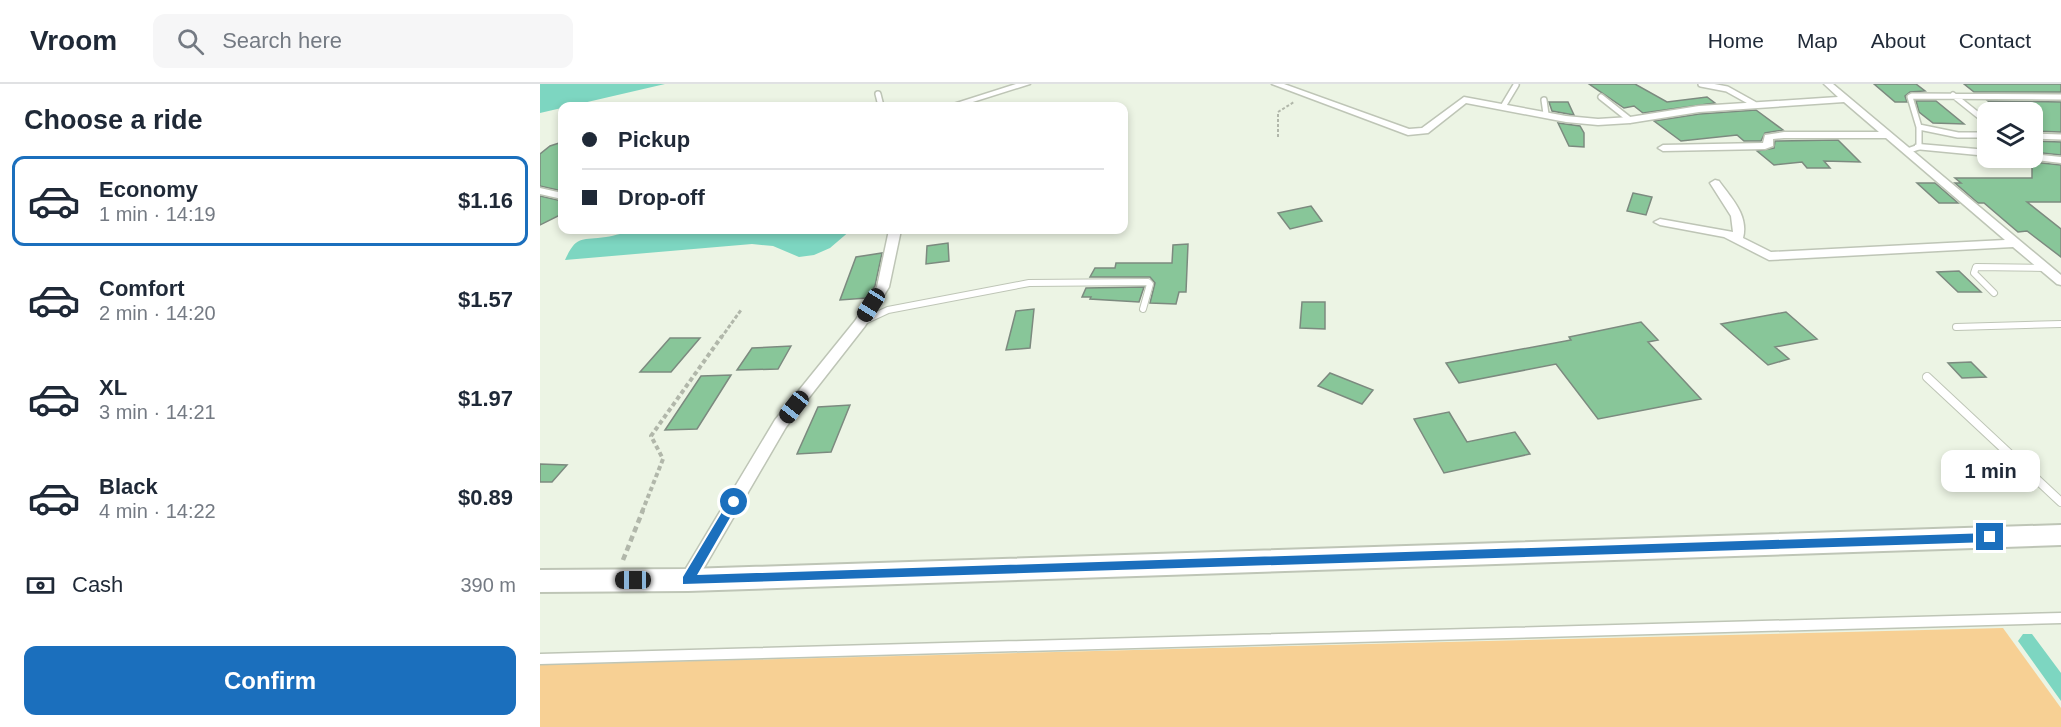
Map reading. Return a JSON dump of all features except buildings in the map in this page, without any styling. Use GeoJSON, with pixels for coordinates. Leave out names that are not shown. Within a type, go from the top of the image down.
{"type":"FeatureCollection","features":[{"type":"Feature","properties":{"kind":"street"},"geometry":{"type":"LineString","coordinates":[[965,102],[1026,84]]}},
{"type":"Feature","properties":{"kind":"street"},"geometry":{"type":"LineString","coordinates":[[1276,84],[1408,132],[1425,131],[1464,100],[1477,100],[1581,121],[1630,120],[1699,109],[1846,99]]}},
{"type":"Feature","properties":{"kind":"street"},"geometry":{"type":"LineString","coordinates":[[1828,84],[2061,280]]}},
{"type":"Feature","properties":{"kind":"street"},"geometry":{"type":"LineString","coordinates":[[1662,148],[1765,146],[1768,144],[1768,138],[1784,135],[1888,135]]}},
{"type":"Feature","properties":{"kind":"street"},"geometry":{"type":"LineString","coordinates":[[1919,147],[1977,152]]}},
{"type":"Feature","properties":{"kind":"street"},"geometry":{"type":"LineString","coordinates":[[2043,158],[2061,160]]}},
{"type":"Feature","properties":{"kind":"street"},"geometry":{"type":"LineString","coordinates":[[1715,183],[1739,219],[1740,227],[1737,238]]}},
{"type":"Feature","properties":{"kind":"street"},"geometry":{"type":"LineString","coordinates":[[540,191],[558,195]]}},
{"type":"Feature","properties":{"kind":"street"},"geometry":{"type":"LineString","coordinates":[[1660,222],[1714,230],[1737,238],[1761,254],[1776,256],[2017,243]]}},
{"type":"Feature","properties":{"kind":"street"},"geometry":{"type":"LineString","coordinates":[[688,580],[780,424],[860,323],[883,287],[894,234]]}},
{"type":"Feature","properties":{"kind":"street"},"geometry":{"type":"LineString","coordinates":[[540,581],[688,580],[2061,535]]}},
{"type":"Feature","properties":{"kind":"lane"},"geometry":{"type":"LineString","coordinates":[[1701,84],[1727,89],[1754,104]]}},
{"type":"Feature","properties":{"kind":"lane"},"geometry":{"type":"LineString","coordinates":[[1504,105],[1516,85]]}},
{"type":"Feature","properties":{"kind":"lane"},"geometry":{"type":"LineString","coordinates":[[878,94],[880,102]]}},
{"type":"Feature","properties":{"kind":"lane"},"geometry":{"type":"LineString","coordinates":[[1953,95],[1977,114]]}},
{"type":"Feature","properties":{"kind":"lane"},"geometry":{"type":"LineString","coordinates":[[1907,151],[1919,147],[1918,127],[1910,97],[2061,96]]}},
{"type":"Feature","properties":{"kind":"lane"},"geometry":{"type":"LineString","coordinates":[[1601,98],[1630,120]]}},
{"type":"Feature","properties":{"kind":"lane"},"geometry":{"type":"LineString","coordinates":[[1544,100],[1546,114]]}},
{"type":"Feature","properties":{"kind":"lane"},"geometry":{"type":"LineString","coordinates":[[1918,127],[1958,135],[1977,135]]}},
{"type":"Feature","properties":{"kind":"lane"},"geometry":{"type":"LineString","coordinates":[[2043,136],[2061,137]]}},
{"type":"Feature","properties":{"kind":"lane"},"geometry":{"type":"LineString","coordinates":[[1994,293],[1974,273],[1976,267],[2046,268]]}},
{"type":"Feature","properties":{"kind":"lane"},"geometry":{"type":"LineString","coordinates":[[860,323],[888,310],[1029,283],[1148,282],[1150,284],[1143,309]]}},
{"type":"Feature","properties":{"kind":"lane"},"geometry":{"type":"LineString","coordinates":[[1956,327],[2061,324]]}},
{"type":"Feature","properties":{"kind":"lane"},"geometry":{"type":"LineString","coordinates":[[1927,377],[2061,502]]}},
{"type":"Feature","properties":{"kind":"lane"},"geometry":{"type":"LineString","coordinates":[[540,659],[2061,618]]}},
{"type":"Feature","properties":{"kind":"path"},"geometry":{"type":"LineString","coordinates":[[1278,137],[1278,112],[1306,96]]}},
{"type":"Feature","properties":{"kind":"path"},"geometry":{"type":"LineString","coordinates":[[615,581],[663,459],[651,436],[741,310]]}},
{"type":"Feature","properties":{"kind":"shaded area"},"geometry":{"type":"Polygon","coordinates":[[[2003,628],[2061,708],[2061,727],[540,727],[540,665],[2003,628]]]}},
{"type":"Feature","properties":{"kind":"water"},"geometry":{"type":"Polygon","coordinates":[[[540,84],[665,84],[587,102],[558,102],[558,109],[540,113],[540,84]]]}},
{"type":"Feature","properties":{"kind":"water"},"geometry":{"type":"Polygon","coordinates":[[[617,234],[846,234],[830,248],[814,255],[799,257],[773,246],[752,244],[565,260],[577,242],[617,234]]]}},
{"type":"Feature","properties":{"kind":"water"},"geometry":{"type":"Polygon","coordinates":[[[2023,634],[2032,634],[2061,673],[2061,701],[2018,641],[2023,634]]]}},
{"type":"Feature","properties":{"kind":"route"},"geometry":{"type":"LineString","coordinates":[[734,502],[688,580],[1990,537]]}}]}
